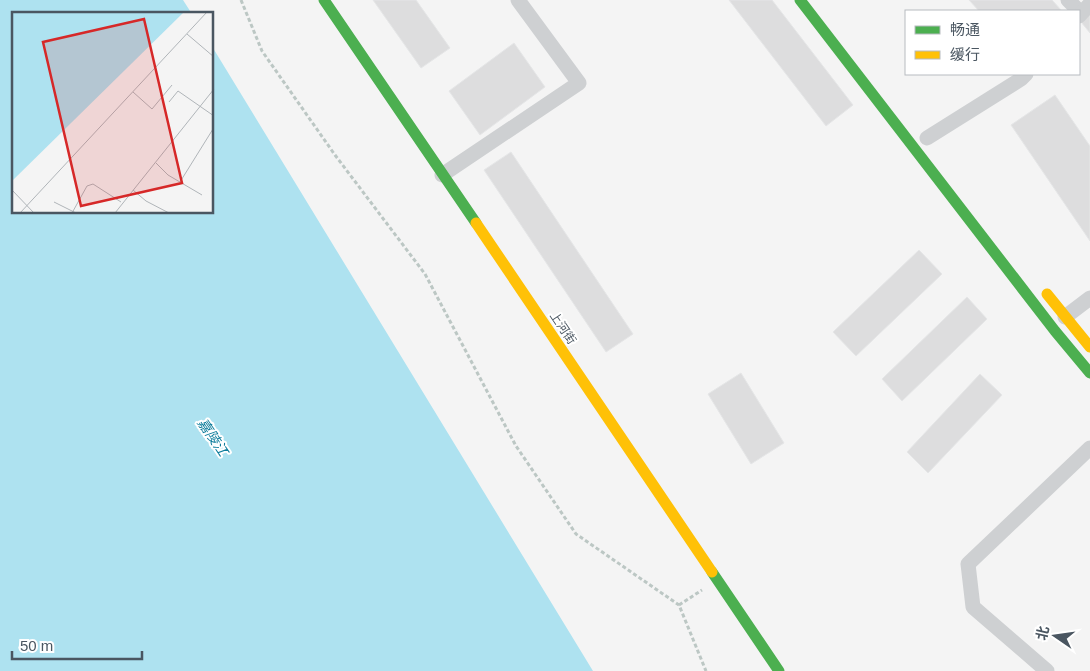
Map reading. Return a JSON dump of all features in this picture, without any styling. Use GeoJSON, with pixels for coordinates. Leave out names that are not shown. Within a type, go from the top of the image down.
{"type":"FeatureCollection","features":[{"type":"Feature","properties":{"kind":"street","name":"上河街"},"geometry":{"type":"LineString","coordinates":[[324,0],[779,671]]}},
{"type":"Feature","properties":{"kind":"street"},"geometry":{"type":"LineString","coordinates":[[442,175],[579,83],[518,0]]}},
{"type":"Feature","properties":{"kind":"street"},"geometry":{"type":"LineString","coordinates":[[800,0],[1049,323],[1090,373]]}},
{"type":"Feature","properties":{"kind":"street"},"geometry":{"type":"LineString","coordinates":[[1068,0],[1080,10]]}},
{"type":"Feature","properties":{"kind":"street"},"geometry":{"type":"LineString","coordinates":[[927,138],[1025,75]]}},
{"type":"Feature","properties":{"kind":"street"},"geometry":{"type":"LineString","coordinates":[[1041,286],[1090,347]]}},
{"type":"Feature","properties":{"kind":"street"},"geometry":{"type":"LineString","coordinates":[[1065,317],[1090,298]]}},
{"type":"Feature","properties":{"kind":"street"},"geometry":{"type":"LineString","coordinates":[[1047,671],[973,607],[968,564],[1090,448]]}},
{"type":"Feature","properties":{"kind":"path"},"geometry":{"type":"LineString","coordinates":[[242,0],[262,51],[335,155],[425,274],[516,446],[576,534],[680,605],[706,671]]}},
{"type":"Feature","properties":{"kind":"path"},"geometry":{"type":"LineString","coordinates":[[680,605],[717,580]]}},
{"type":"Feature","properties":{"kind":"water","name":"嘉陵江"},"geometry":{"type":"Polygon","coordinates":[[[0,0],[183,0],[191,12],[12,12],[12,214],[214,214],[214,50],[593,671],[0,671],[0,0]]]}},
{"type":"Feature","properties":{"kind":"building"},"geometry":{"type":"Polygon","coordinates":[[[373,0],[416,0],[450,48],[421,68],[373,0]]]}},
{"type":"Feature","properties":{"kind":"building"},"geometry":{"type":"Polygon","coordinates":[[[729,0],[772,0],[853,105],[826,126],[729,0]]]}},
{"type":"Feature","properties":{"kind":"building"},"geometry":{"type":"Polygon","coordinates":[[[969,0],[1052,0],[1061,10],[978,10],[969,0]]]}},
{"type":"Feature","properties":{"kind":"building"},"geometry":{"type":"Polygon","coordinates":[[[1090,14],[1090,33],[1081,22],[1090,14]]]}},
{"type":"Feature","properties":{"kind":"building"},"geometry":{"type":"Polygon","coordinates":[[[514,43],[545,87],[480,135],[449,91],[514,43]]]}},
{"type":"Feature","properties":{"kind":"building"},"geometry":{"type":"Polygon","coordinates":[[[1055,95],[1090,146],[1090,241],[1011,125],[1055,95]]]}},
{"type":"Feature","properties":{"kind":"building"},"geometry":{"type":"Polygon","coordinates":[[[511,152],[633,334],[606,352],[484,170],[511,152]]]}},
{"type":"Feature","properties":{"kind":"building"},"geometry":{"type":"Polygon","coordinates":[[[919,250],[942,274],[856,356],[833,332],[919,250]]]}},
{"type":"Feature","properties":{"kind":"building"},"geometry":{"type":"Polygon","coordinates":[[[967,297],[987,319],[902,401],[882,379],[967,297]]]}},
{"type":"Feature","properties":{"kind":"building"},"geometry":{"type":"Polygon","coordinates":[[[741,373],[784,443],[751,464],[708,394],[741,373]]]}},
{"type":"Feature","properties":{"kind":"building"},"geometry":{"type":"Polygon","coordinates":[[[980,374],[1002,395],[928,473],[907,452],[980,374]]]}},
{"type":"Feature","properties":{"kind":"traffic: fast"},"geometry":{"type":"LineString","coordinates":[[324,0],[476,223]]}},
{"type":"Feature","properties":{"kind":"traffic: fast"},"geometry":{"type":"LineString","coordinates":[[800,0],[1055,331],[1090,373]]}},
{"type":"Feature","properties":{"kind":"traffic: fast"},"geometry":{"type":"LineString","coordinates":[[712,572],[779,671]]}},
{"type":"Feature","properties":{"kind":"traffic: slow"},"geometry":{"type":"LineString","coordinates":[[476,223],[712,572]]}},
{"type":"Feature","properties":{"kind":"traffic: slow"},"geometry":{"type":"LineString","coordinates":[[1047,294],[1090,347]]}}]}
